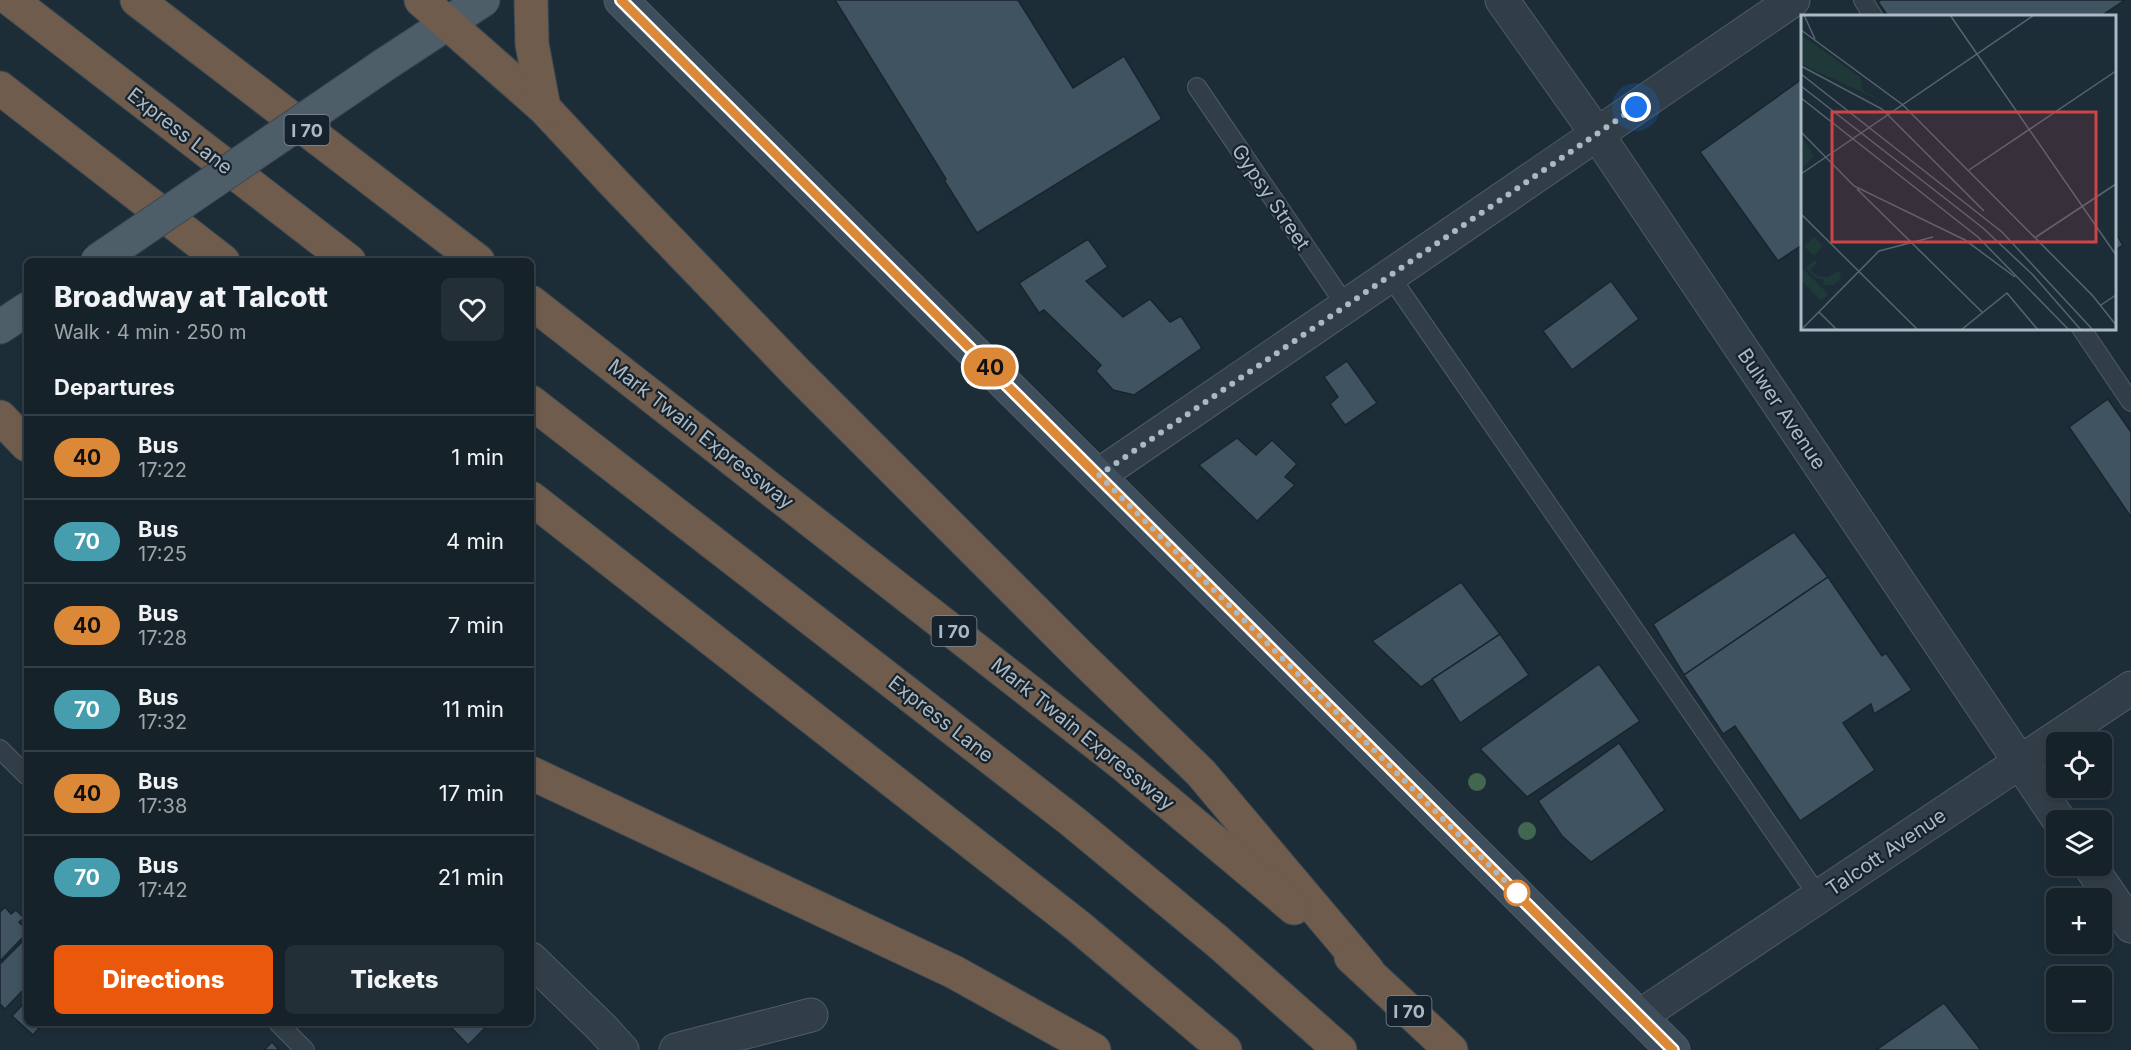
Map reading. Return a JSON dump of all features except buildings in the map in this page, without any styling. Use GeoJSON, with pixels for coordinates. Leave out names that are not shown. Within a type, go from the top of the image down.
{"type":"FeatureCollection","features":[{"type":"Feature","properties":{"kind":"highway","name":"Express Lane"},"geometry":{"type":"LineString","coordinates":[[11,0],[345,258]]}},
{"type":"Feature","properties":{"kind":"highway","name":"I 70"},"geometry":{"type":"LineString","coordinates":[[137,0],[473,258]]}},
{"type":"Feature","properties":{"kind":"highway"},"geometry":{"type":"LineString","coordinates":[[421,0],[544,108],[797,373],[1070,646],[1201,773],[1368,971]]}},
{"type":"Feature","properties":{"kind":"highway"},"geometry":{"type":"LineString","coordinates":[[531,0],[532,44],[544,108]]}},
{"type":"Feature","properties":{"kind":"highway"},"geometry":{"type":"LineString","coordinates":[[0,88],[219,258]]}},
{"type":"Feature","properties":{"kind":"highway","name":"Mark Twain Expressway"},"geometry":{"type":"LineString","coordinates":[[534,304],[1125,766],[1368,971],[1451,1050]]}},
{"type":"Feature","properties":{"kind":"highway","name":"Express Lane"},"geometry":{"type":"LineString","coordinates":[[534,404],[1072,821],[1217,941],[1340,1050]]}},
{"type":"Feature","properties":{"kind":"highway"},"geometry":{"type":"LineString","coordinates":[[0,417],[24,442]]}},
{"type":"Feature","properties":{"kind":"highway"},"geometry":{"type":"LineString","coordinates":[[534,500],[1078,926],[1225,1050]]}},
{"type":"Feature","properties":{"kind":"highway"},"geometry":{"type":"LineString","coordinates":[[534,774],[954,972],[1094,1050]]}},
{"type":"Feature","properties":{"kind":"main road"},"geometry":{"type":"LineString","coordinates":[[101,258],[483,0]]}},
{"type":"Feature","properties":{"kind":"main road"},"geometry":{"type":"LineString","coordinates":[[621,0],[1673,1050]]}},
{"type":"Feature","properties":{"kind":"street","name":"Bulwer Avenue"},"geometry":{"type":"LineString","coordinates":[[1502,0],[1597,134],[2052,810]]}},
{"type":"Feature","properties":{"kind":"street"},"geometry":{"type":"LineString","coordinates":[[1099,475],[1793,0]]}},
{"type":"Feature","properties":{"kind":"street","name":"Talcott Avenue"},"geometry":{"type":"LineString","coordinates":[[1640,1016],[2131,688]]}},
{"type":"Feature","properties":{"kind":"street"},"geometry":{"type":"LineString","coordinates":[[2097,876],[2131,926]]}},
{"type":"Feature","properties":{"kind":"street"},"geometry":{"type":"LineString","coordinates":[[534,962],[622,1050]]}},
{"type":"Feature","properties":{"kind":"street"},"geometry":{"type":"LineString","coordinates":[[676,1050],[812,1015]]}},
{"type":"Feature","properties":{"kind":"lane"},"geometry":{"type":"LineString","coordinates":[[1863,0],[1873,15]]}},
{"type":"Feature","properties":{"kind":"lane","name":"Gypsy Street"},"geometry":{"type":"LineString","coordinates":[[1197,87],[1346,306]]}},
{"type":"Feature","properties":{"kind":"lane"},"geometry":{"type":"LineString","coordinates":[[1390,276],[1819,897]]}},
{"type":"Feature","properties":{"kind":"lane"},"geometry":{"type":"LineString","coordinates":[[2082,330],[2131,402]]}},
{"type":"Feature","properties":{"kind":"lane"},"geometry":{"type":"LineString","coordinates":[[0,749],[24,773]]}},
{"type":"Feature","properties":{"kind":"lane"},"geometry":{"type":"LineString","coordinates":[[281,1026],[305,1050]]}},
{"type":"Feature","properties":{"kind":"bus line","name":"40"},"geometry":{"type":"LineString","coordinates":[[621,0],[1673,1050]]}},
{"type":"Feature","properties":{"kind":"route"},"geometry":{"type":"LineString","coordinates":[[1517,893],[1522,898],[1099,475],[1636,107]]}}]}
